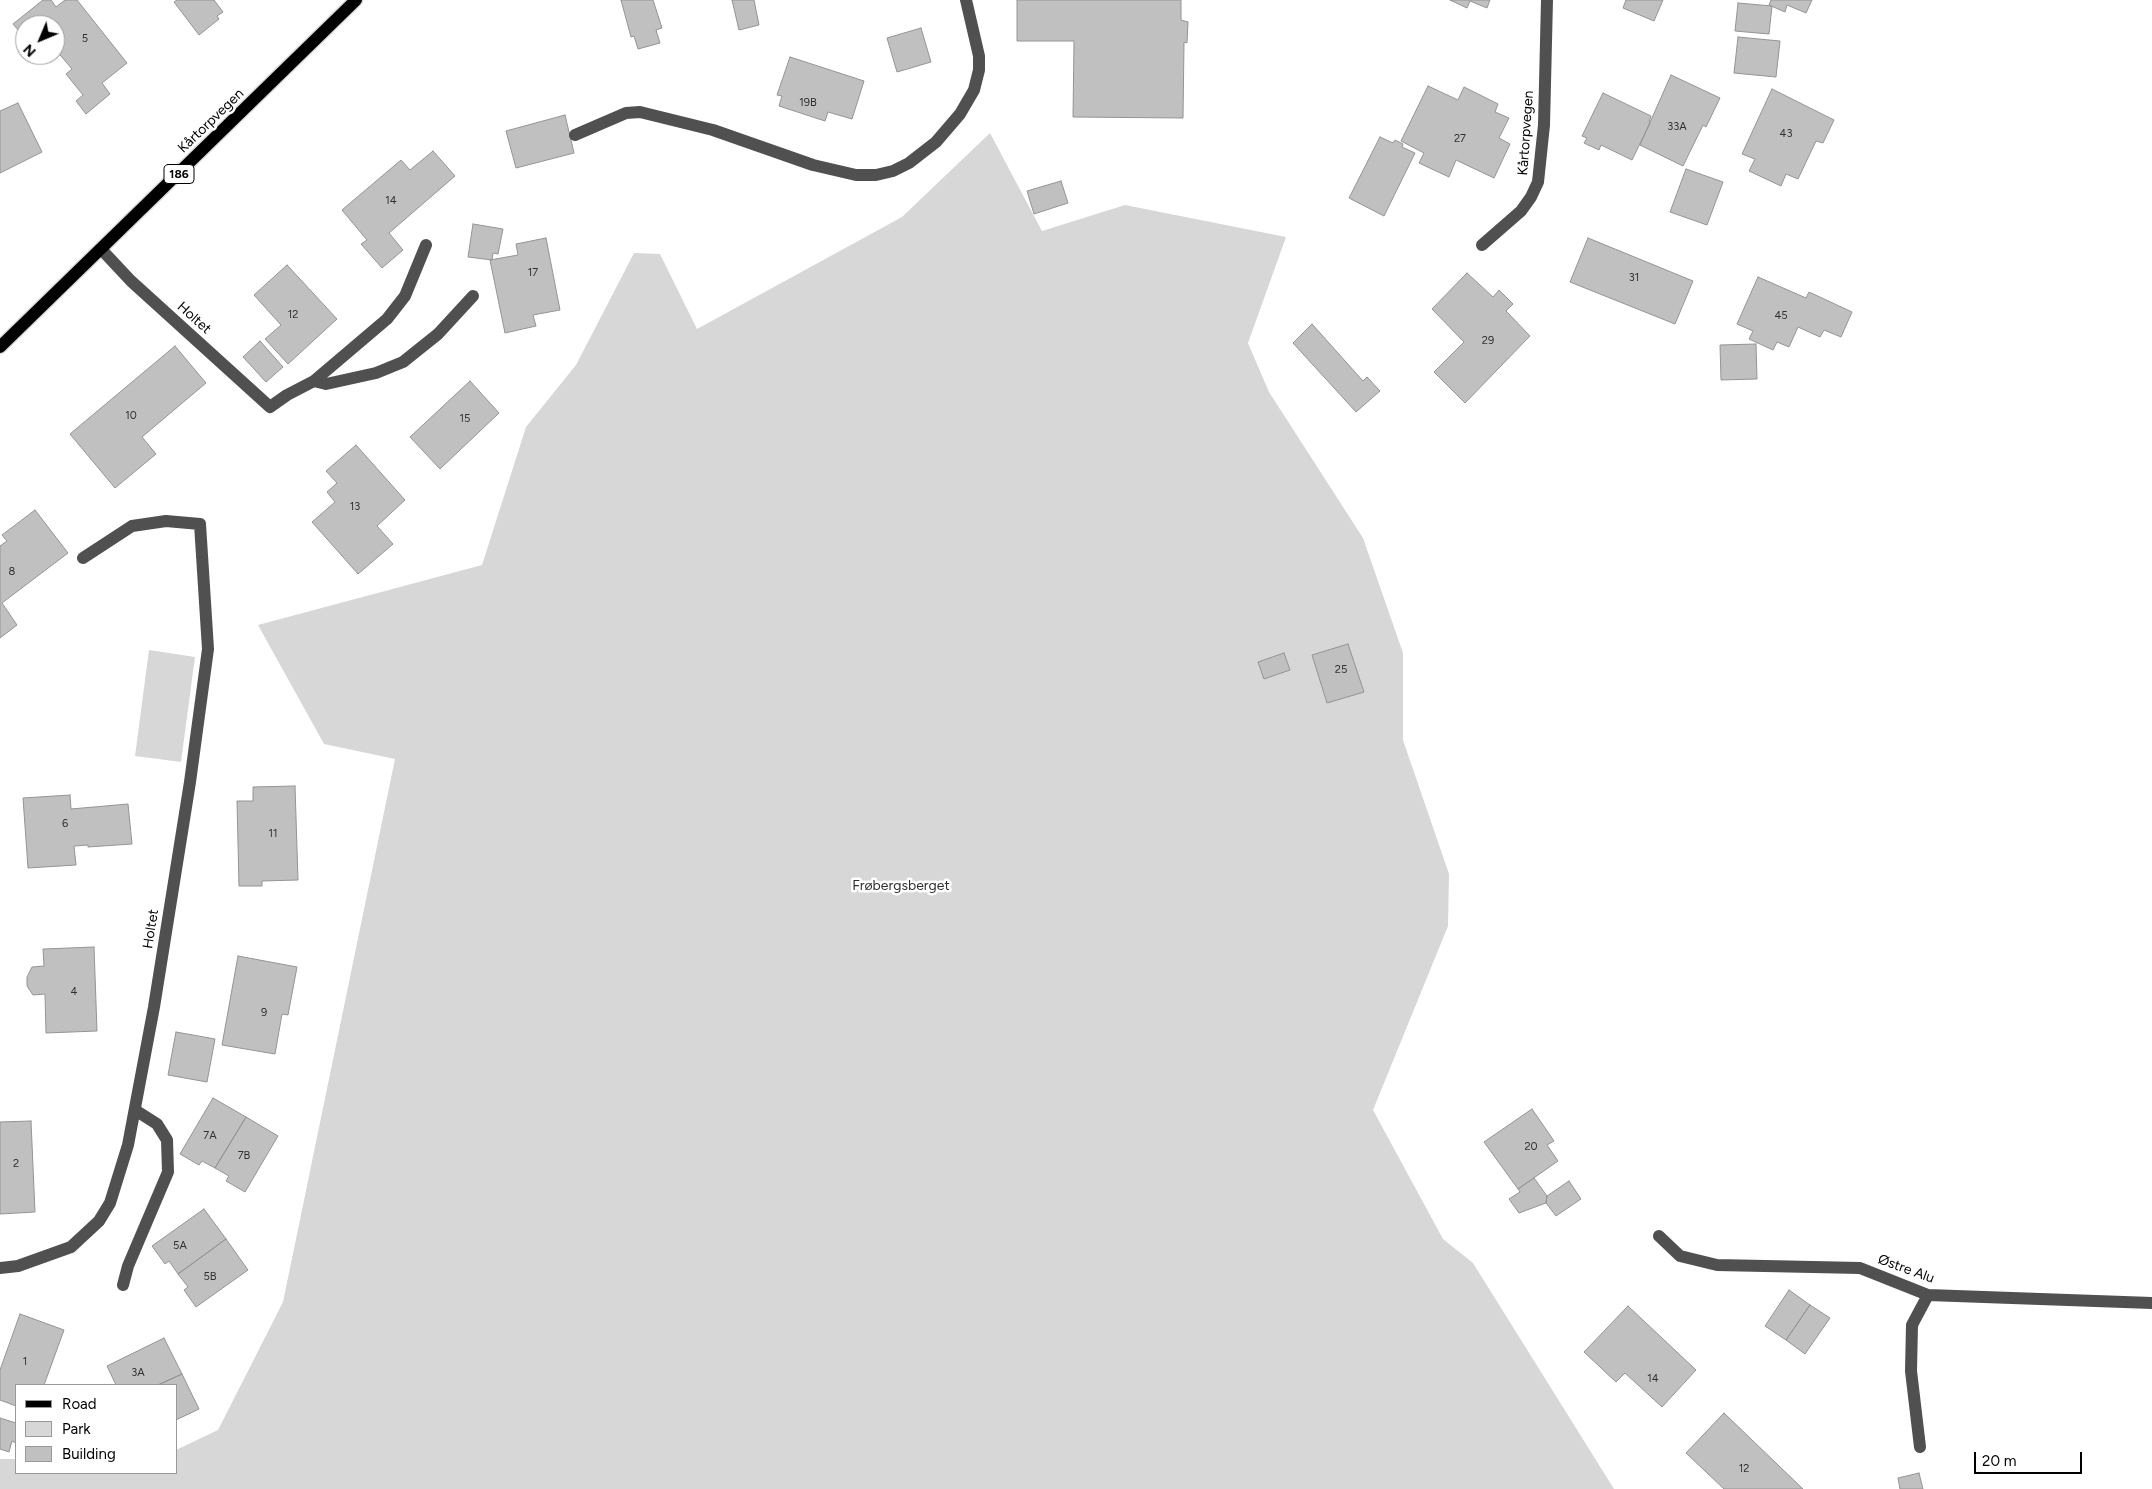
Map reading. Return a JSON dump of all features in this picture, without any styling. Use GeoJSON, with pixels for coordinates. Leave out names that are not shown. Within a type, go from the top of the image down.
{"type":"FeatureCollection","features":[{"type":"Feature","properties":{"kind":"main road","name":"Kårtorpvegen"},"geometry":{"type":"LineString","coordinates":[[0,346],[356,0]]}},
{"type":"Feature","properties":{"kind":"street"},"geometry":{"type":"LineString","coordinates":[[575,134],[626,113],[640,112],[713,130],[813,164],[856,176],[893,172],[909,163],[936,142],[960,114],[974,90],[979,70],[979,56],[966,0]]}},
{"type":"Feature","properties":{"kind":"street","name":"Kårtorpvegen"},"geometry":{"type":"LineString","coordinates":[[1482,245],[1521,211],[1531,197],[1538,182],[1544,125],[1547,0]]}},
{"type":"Feature","properties":{"kind":"street"},"geometry":{"type":"LineString","coordinates":[[314,382],[387,319],[405,296],[426,245]]}},
{"type":"Feature","properties":{"kind":"street","name":"Holtet"},"geometry":{"type":"LineString","coordinates":[[101,249],[131,281],[270,407],[287,395],[314,382]]}},
{"type":"Feature","properties":{"kind":"street"},"geometry":{"type":"LineString","coordinates":[[314,382],[326,384],[376,373],[403,362],[438,334],[473,296]]}},
{"type":"Feature","properties":{"kind":"street","name":"Holtet"},"geometry":{"type":"LineString","coordinates":[[0,1268],[18,1266],[71,1247],[99,1221],[110,1203],[128,1145],[154,1008],[208,649],[200,524],[166,522],[132,526],[83,558]]}},
{"type":"Feature","properties":{"kind":"street"},"geometry":{"type":"LineString","coordinates":[[123,1285],[128,1266],[168,1172],[167,1140],[157,1124],[135,1110]]}},
{"type":"Feature","properties":{"kind":"street","name":"Østre Alu"},"geometry":{"type":"LineString","coordinates":[[1659,1236],[1680,1256],[1717,1265],[1860,1268],[1928,1295],[2152,1303]]}},
{"type":"Feature","properties":{"kind":"street"},"geometry":{"type":"LineString","coordinates":[[1920,1447],[1911,1371],[1912,1325],[1928,1295]]}},
{"type":"Feature","properties":{"kind":"green space","name":"Frøbergsberget"},"geometry":{"type":"Polygon","coordinates":[[[990,133],[1042,231],[1125,205],[1286,237],[1248,343],[1269,392],[1363,538],[1403,653],[1403,740],[1449,874],[1448,926],[1373,1110],[1443,1239],[1473,1263],[1614,1489],[0,1489],[0,1459],[15,1459],[15,1474],[178,1474],[178,1449],[218,1430],[283,1302],[395,759],[324,744],[258,625],[482,565],[526,427],[576,365],[634,253],[660,254],[697,329],[902,217],[990,133]]]}},
{"type":"Feature","properties":{"kind":"green space"},"geometry":{"type":"Polygon","coordinates":[[[149,650],[195,657],[181,762],[135,756],[149,650]]]}},
{"type":"Feature","properties":{"kind":"building"},"geometry":{"type":"Polygon","coordinates":[[[43,0],[51,0],[56,7],[65,0],[77,0],[127,63],[102,83],[110,94],[86,114],[76,101],[83,95],[66,74],[72,69],[65,61],[65,15],[24,15],[43,0]]]}},
{"type":"Feature","properties":{"kind":"building"},"geometry":{"type":"Polygon","coordinates":[[[177,0],[214,0],[223,12],[217,16],[219,19],[199,35],[174,2],[177,0]]]}},
{"type":"Feature","properties":{"kind":"building"},"geometry":{"type":"Polygon","coordinates":[[[621,0],[653,0],[662,28],[656,30],[660,43],[638,49],[634,36],[631,37],[621,0]]]}},
{"type":"Feature","properties":{"kind":"building"},"geometry":{"type":"Polygon","coordinates":[[[732,0],[754,0],[759,25],[739,30],[732,0]]]}},
{"type":"Feature","properties":{"kind":"building"},"geometry":{"type":"Polygon","coordinates":[[[1017,0],[1181,0],[1181,20],[1188,22],[1187,43],[1184,42],[1183,118],[1073,117],[1074,41],[1017,41],[1017,0]]]}},
{"type":"Feature","properties":{"kind":"building"},"geometry":{"type":"Polygon","coordinates":[[[1450,0],[1490,0],[1487,8],[1470,1],[1467,8],[1450,0]]]}},
{"type":"Feature","properties":{"kind":"building"},"geometry":{"type":"Polygon","coordinates":[[[1626,0],[1663,0],[1654,21],[1623,8],[1626,0]]]}},
{"type":"Feature","properties":{"kind":"building"},"geometry":{"type":"Polygon","coordinates":[[[1771,0],[1812,0],[1806,13],[1787,5],[1785,12],[1769,5],[1771,0]]]}},
{"type":"Feature","properties":{"kind":"building"},"geometry":{"type":"Polygon","coordinates":[[[1738,3],[1772,6],[1769,34],[1735,31],[1738,3]]]}},
{"type":"Feature","properties":{"kind":"building"},"geometry":{"type":"Polygon","coordinates":[[[921,28],[931,62],[897,72],[887,38],[921,28]]]}},
{"type":"Feature","properties":{"kind":"building"},"geometry":{"type":"Polygon","coordinates":[[[1738,37],[1780,41],[1776,77],[1734,73],[1738,37]]]}},
{"type":"Feature","properties":{"kind":"building"},"geometry":{"type":"Polygon","coordinates":[[[790,57],[864,81],[852,119],[828,112],[825,121],[779,106],[782,96],[777,95],[790,57]]]}},
{"type":"Feature","properties":{"kind":"building"},"geometry":{"type":"Polygon","coordinates":[[[1671,75],[1720,98],[1706,127],[1703,125],[1683,166],[1640,145],[1671,75]]]}},
{"type":"Feature","properties":{"kind":"building"},"geometry":{"type":"Polygon","coordinates":[[[1428,86],[1458,100],[1464,87],[1498,104],[1495,112],[1509,118],[1499,138],[1510,144],[1494,178],[1456,160],[1449,177],[1419,163],[1424,153],[1401,141],[1428,86]]]}},
{"type":"Feature","properties":{"kind":"building"},"geometry":{"type":"Polygon","coordinates":[[[1772,89],[1834,120],[1823,143],[1816,141],[1798,179],[1786,174],[1781,186],[1749,171],[1755,159],[1742,154],[1772,89]]]}},
{"type":"Feature","properties":{"kind":"building"},"geometry":{"type":"Polygon","coordinates":[[[1603,93],[1651,116],[1650,123],[1632,160],[1601,145],[1599,150],[1584,143],[1587,138],[1582,136],[1603,93]]]}},
{"type":"Feature","properties":{"kind":"building"},"geometry":{"type":"Polygon","coordinates":[[[18,103],[42,152],[0,173],[0,111],[18,103]]]}},
{"type":"Feature","properties":{"kind":"building"},"geometry":{"type":"Polygon","coordinates":[[[565,115],[574,153],[516,168],[506,131],[565,115]]]}},
{"type":"Feature","properties":{"kind":"building"},"geometry":{"type":"Polygon","coordinates":[[[1380,137],[1393,143],[1395,140],[1403,144],[1402,147],[1415,153],[1384,216],[1349,198],[1380,137]]]}},
{"type":"Feature","properties":{"kind":"building"},"geometry":{"type":"Polygon","coordinates":[[[433,151],[455,176],[389,233],[403,250],[382,268],[361,244],[367,240],[342,210],[401,160],[410,170],[433,151]]]}},
{"type":"Feature","properties":{"kind":"building"},"geometry":{"type":"Polygon","coordinates":[[[1686,169],[1723,182],[1707,225],[1670,212],[1686,169]]]}},
{"type":"Feature","properties":{"kind":"building"},"geometry":{"type":"Polygon","coordinates":[[[1061,181],[1068,203],[1034,214],[1027,191],[1061,181]]]}},
{"type":"Feature","properties":{"kind":"building"},"geometry":{"type":"Polygon","coordinates":[[[473,224],[503,229],[498,254],[493,253],[492,260],[468,257],[473,224]]]}},
{"type":"Feature","properties":{"kind":"building"},"geometry":{"type":"Polygon","coordinates":[[[546,238],[560,310],[533,315],[536,326],[505,333],[490,260],[518,255],[516,244],[546,238]]]}},
{"type":"Feature","properties":{"kind":"building"},"geometry":{"type":"Polygon","coordinates":[[[1588,238],[1693,281],[1675,324],[1570,282],[1588,238]]]}},
{"type":"Feature","properties":{"kind":"building"},"geometry":{"type":"Polygon","coordinates":[[[287,265],[337,319],[288,364],[265,339],[281,325],[254,295],[287,265]]]}},
{"type":"Feature","properties":{"kind":"building"},"geometry":{"type":"Polygon","coordinates":[[[1467,273],[1493,297],[1499,290],[1513,304],[1506,311],[1530,336],[1465,403],[1434,372],[1464,342],[1432,309],[1467,273]]]}},
{"type":"Feature","properties":{"kind":"building"},"geometry":{"type":"Polygon","coordinates":[[[1758,277],[1806,298],[1809,292],[1852,312],[1841,337],[1824,330],[1820,337],[1798,327],[1789,347],[1777,342],[1773,350],[1749,339],[1753,331],[1737,324],[1758,277]]]}},
{"type":"Feature","properties":{"kind":"building"},"geometry":{"type":"Polygon","coordinates":[[[1312,324],[1363,381],[1367,377],[1380,391],[1356,412],[1293,343],[1312,324]]]}},
{"type":"Feature","properties":{"kind":"building"},"geometry":{"type":"Polygon","coordinates":[[[260,341],[283,367],[266,382],[243,357],[260,341]]]}},
{"type":"Feature","properties":{"kind":"building"},"geometry":{"type":"Polygon","coordinates":[[[1756,344],[1757,379],[1721,380],[1720,345],[1756,344]]]}},
{"type":"Feature","properties":{"kind":"building"},"geometry":{"type":"Polygon","coordinates":[[[175,346],[206,383],[142,437],[156,454],[115,488],[70,434],[175,346]]]}},
{"type":"Feature","properties":{"kind":"building"},"geometry":{"type":"Polygon","coordinates":[[[470,381],[499,413],[440,469],[410,437],[470,381]]]}},
{"type":"Feature","properties":{"kind":"building"},"geometry":{"type":"Polygon","coordinates":[[[356,445],[405,500],[377,526],[393,544],[358,574],[312,522],[335,502],[327,492],[337,483],[326,471],[356,445]]]}},
{"type":"Feature","properties":{"kind":"building"},"geometry":{"type":"Polygon","coordinates":[[[35,510],[68,553],[2,603],[17,625],[0,638],[0,546],[7,541],[2,535],[35,510]]]}},
{"type":"Feature","properties":{"kind":"building"},"geometry":{"type":"Polygon","coordinates":[[[1348,644],[1364,692],[1327,703],[1312,655],[1348,644]]]}},
{"type":"Feature","properties":{"kind":"building"},"geometry":{"type":"Polygon","coordinates":[[[1284,653],[1290,670],[1264,679],[1258,662],[1284,653]]]}},
{"type":"Feature","properties":{"kind":"building"},"geometry":{"type":"Polygon","coordinates":[[[295,786],[298,880],[262,881],[262,886],[239,886],[237,801],[253,801],[253,787],[295,786]]]}},
{"type":"Feature","properties":{"kind":"building"},"geometry":{"type":"Polygon","coordinates":[[[70,795],[71,809],[128,804],[132,844],[74,846],[76,865],[28,868],[23,798],[70,795]]]}},
{"type":"Feature","properties":{"kind":"building"},"geometry":{"type":"Polygon","coordinates":[[[94,947],[97,1031],[46,1033],[45,994],[33,995],[27,986],[27,977],[32,967],[44,966],[43,949],[94,947]]]}},
{"type":"Feature","properties":{"kind":"building"},"geometry":{"type":"Polygon","coordinates":[[[238,956],[297,967],[288,1015],[282,1014],[275,1054],[222,1045],[238,956]]]}},
{"type":"Feature","properties":{"kind":"building"},"geometry":{"type":"Polygon","coordinates":[[[176,1032],[215,1039],[207,1082],[168,1075],[176,1032]]]}},
{"type":"Feature","properties":{"kind":"building"},"geometry":{"type":"Polygon","coordinates":[[[213,1098],[246,1117],[215,1168],[202,1161],[199,1165],[180,1154],[213,1098]]]}},
{"type":"Feature","properties":{"kind":"building"},"geometry":{"type":"Polygon","coordinates":[[[1532,1109],[1554,1141],[1547,1145],[1558,1161],[1518,1189],[1484,1142],[1532,1109]]]}},
{"type":"Feature","properties":{"kind":"building"},"geometry":{"type":"Polygon","coordinates":[[[246,1117],[278,1136],[245,1192],[226,1181],[229,1176],[215,1168],[246,1117]]]}},
{"type":"Feature","properties":{"kind":"building"},"geometry":{"type":"Polygon","coordinates":[[[31,1121],[35,1212],[0,1214],[0,1122],[31,1121]]]}},
{"type":"Feature","properties":{"kind":"building"},"geometry":{"type":"Polygon","coordinates":[[[1534,1178],[1547,1196],[1546,1203],[1519,1213],[1509,1199],[1520,1192],[1518,1189],[1534,1178]]]}},
{"type":"Feature","properties":{"kind":"building"},"geometry":{"type":"Polygon","coordinates":[[[1569,1181],[1581,1199],[1556,1216],[1546,1203],[1547,1196],[1569,1181]]]}},
{"type":"Feature","properties":{"kind":"building"},"geometry":{"type":"Polygon","coordinates":[[[204,1209],[226,1239],[178,1274],[169,1261],[165,1264],[152,1246],[204,1209]]]}},
{"type":"Feature","properties":{"kind":"building"},"geometry":{"type":"Polygon","coordinates":[[[226,1239],[248,1270],[196,1307],[184,1290],[188,1287],[178,1274],[226,1239]]]}},
{"type":"Feature","properties":{"kind":"building"},"geometry":{"type":"Polygon","coordinates":[[[1789,1290],[1810,1305],[1786,1340],[1765,1326],[1789,1290]]]}},
{"type":"Feature","properties":{"kind":"building"},"geometry":{"type":"Polygon","coordinates":[[[1810,1305],[1830,1318],[1805,1354],[1786,1340],[1810,1305]]]}},
{"type":"Feature","properties":{"kind":"building"},"geometry":{"type":"Polygon","coordinates":[[[1628,1306],[1696,1370],[1662,1407],[1625,1373],[1616,1382],[1584,1352],[1628,1306]]]}},
{"type":"Feature","properties":{"kind":"building"},"geometry":{"type":"Polygon","coordinates":[[[20,1314],[64,1330],[44,1384],[15,1384],[15,1406],[0,1400],[0,1370],[20,1314]]]}},
{"type":"Feature","properties":{"kind":"building"},"geometry":{"type":"Polygon","coordinates":[[[164,1338],[182,1374],[160,1384],[116,1384],[107,1366],[164,1338]]]}},
{"type":"Feature","properties":{"kind":"building"},"geometry":{"type":"Polygon","coordinates":[[[182,1374],[199,1409],[178,1419],[178,1384],[160,1384],[182,1374]]]}},
{"type":"Feature","properties":{"kind":"building"},"geometry":{"type":"Polygon","coordinates":[[[1724,1413],[1803,1489],[1724,1489],[1686,1453],[1724,1413]]]}},
{"type":"Feature","properties":{"kind":"building"},"geometry":{"type":"Polygon","coordinates":[[[0,1418],[15,1423],[15,1442],[12,1441],[9,1452],[0,1449],[0,1418]]]}},
{"type":"Feature","properties":{"kind":"building"},"geometry":{"type":"Polygon","coordinates":[[[1919,1473],[1923,1489],[1900,1489],[1898,1478],[1919,1473]]]}}]}
